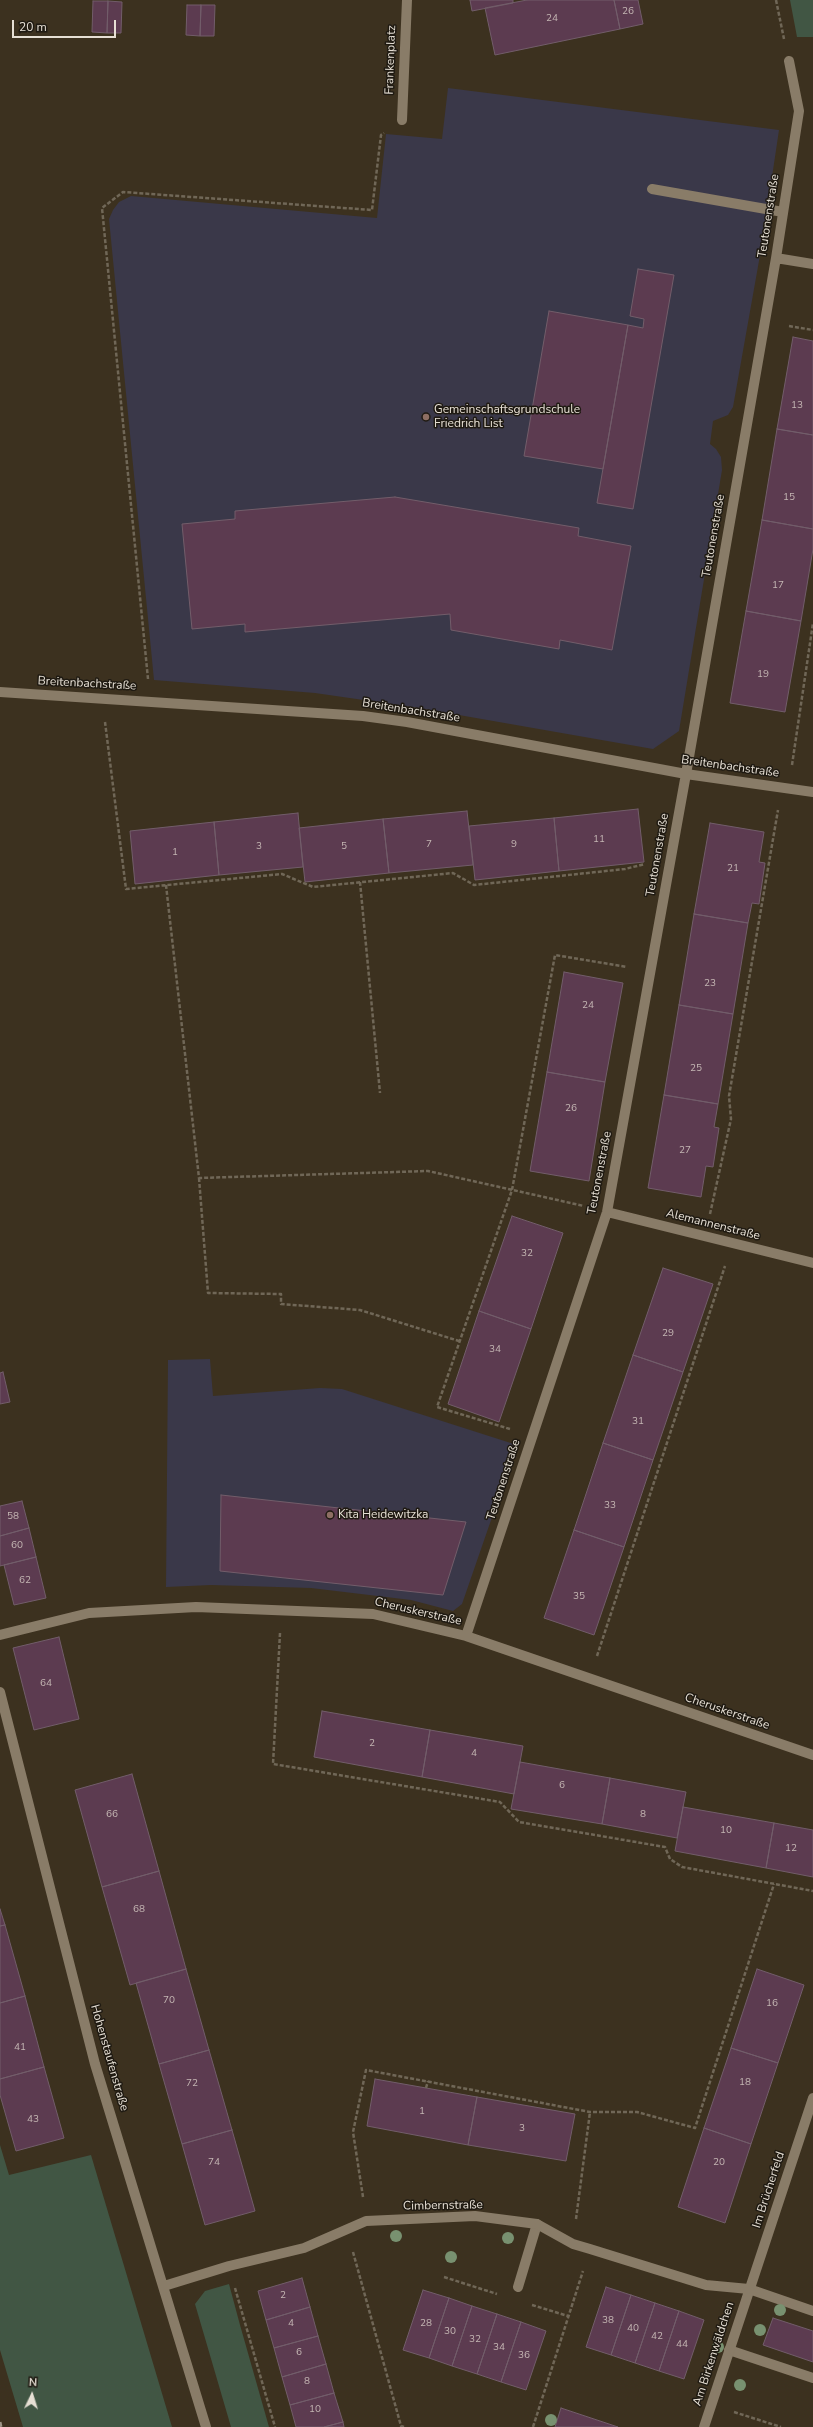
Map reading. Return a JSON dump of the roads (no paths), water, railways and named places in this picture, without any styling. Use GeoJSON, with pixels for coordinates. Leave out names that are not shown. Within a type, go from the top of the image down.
{"type":"FeatureCollection","features":[{"type":"Feature","properties":{"kind":"street","name":"Frankenplatz"},"geometry":{"type":"LineString","coordinates":[[402,120],[407,0]]}},
{"type":"Feature","properties":{"kind":"street","name":"Teutonenstraße"},"geometry":{"type":"LineString","coordinates":[[466,1636],[607,1212],[671,860],[776,258],[799,111],[789,61]]}},
{"type":"Feature","properties":{"kind":"street"},"geometry":{"type":"LineString","coordinates":[[652,188],[783,212]]}},
{"type":"Feature","properties":{"kind":"street"},"geometry":{"type":"LineString","coordinates":[[776,258],[813,264]]}},
{"type":"Feature","properties":{"kind":"street","name":"Breitenbachstraße"},"geometry":{"type":"LineString","coordinates":[[0,692],[363,716],[407,722],[686,774],[813,792]]}},
{"type":"Feature","properties":{"kind":"street","name":"Alemannenstraße"},"geometry":{"type":"LineString","coordinates":[[607,1212],[813,1263]]}},
{"type":"Feature","properties":{"kind":"street","name":"Cheruskerstraße"},"geometry":{"type":"LineString","coordinates":[[0,1635],[89,1613],[196,1606],[373,1614],[466,1636],[813,1755]]}},
{"type":"Feature","properties":{"kind":"street","name":"Hohenstaufenstraße"},"geometry":{"type":"LineString","coordinates":[[0,1692],[95,2064],[206,2427]]}},
{"type":"Feature","properties":{"kind":"street","name":"Im Brücherfeld"},"geometry":{"type":"LineString","coordinates":[[749,2290],[813,2098]]}},
{"type":"Feature","properties":{"kind":"street","name":"Cimbernstraße"},"geometry":{"type":"LineString","coordinates":[[164,2286],[229,2266],[304,2248],[366,2221],[474,2216],[537,2224],[573,2244],[706,2285],[749,2290],[813,2311]]}},
{"type":"Feature","properties":{"kind":"street"},"geometry":{"type":"LineString","coordinates":[[518,2287],[537,2224]]}},
{"type":"Feature","properties":{"kind":"street","name":"Am Birkenwäldchen"},"geometry":{"type":"LineString","coordinates":[[704,2427],[749,2290]]}},
{"type":"Feature","properties":{"kind":"street"},"geometry":{"type":"LineString","coordinates":[[729,2350],[813,2378]]}},
{"type":"Feature","properties":{"kind":"railway"},"geometry":{"type":"LineString","coordinates":[[0,2422],[1,2427]]}},
{"type":"Feature","properties":{"kind":"place","name":"Gemeinschaftsgrundschule Friedrich List"},"geometry":{"type":"Point","coordinates":[426,417]}},
{"type":"Feature","properties":{"kind":"place","name":"Kita Heidewitzka"},"geometry":{"type":"Point","coordinates":[330,1515]}}]}
